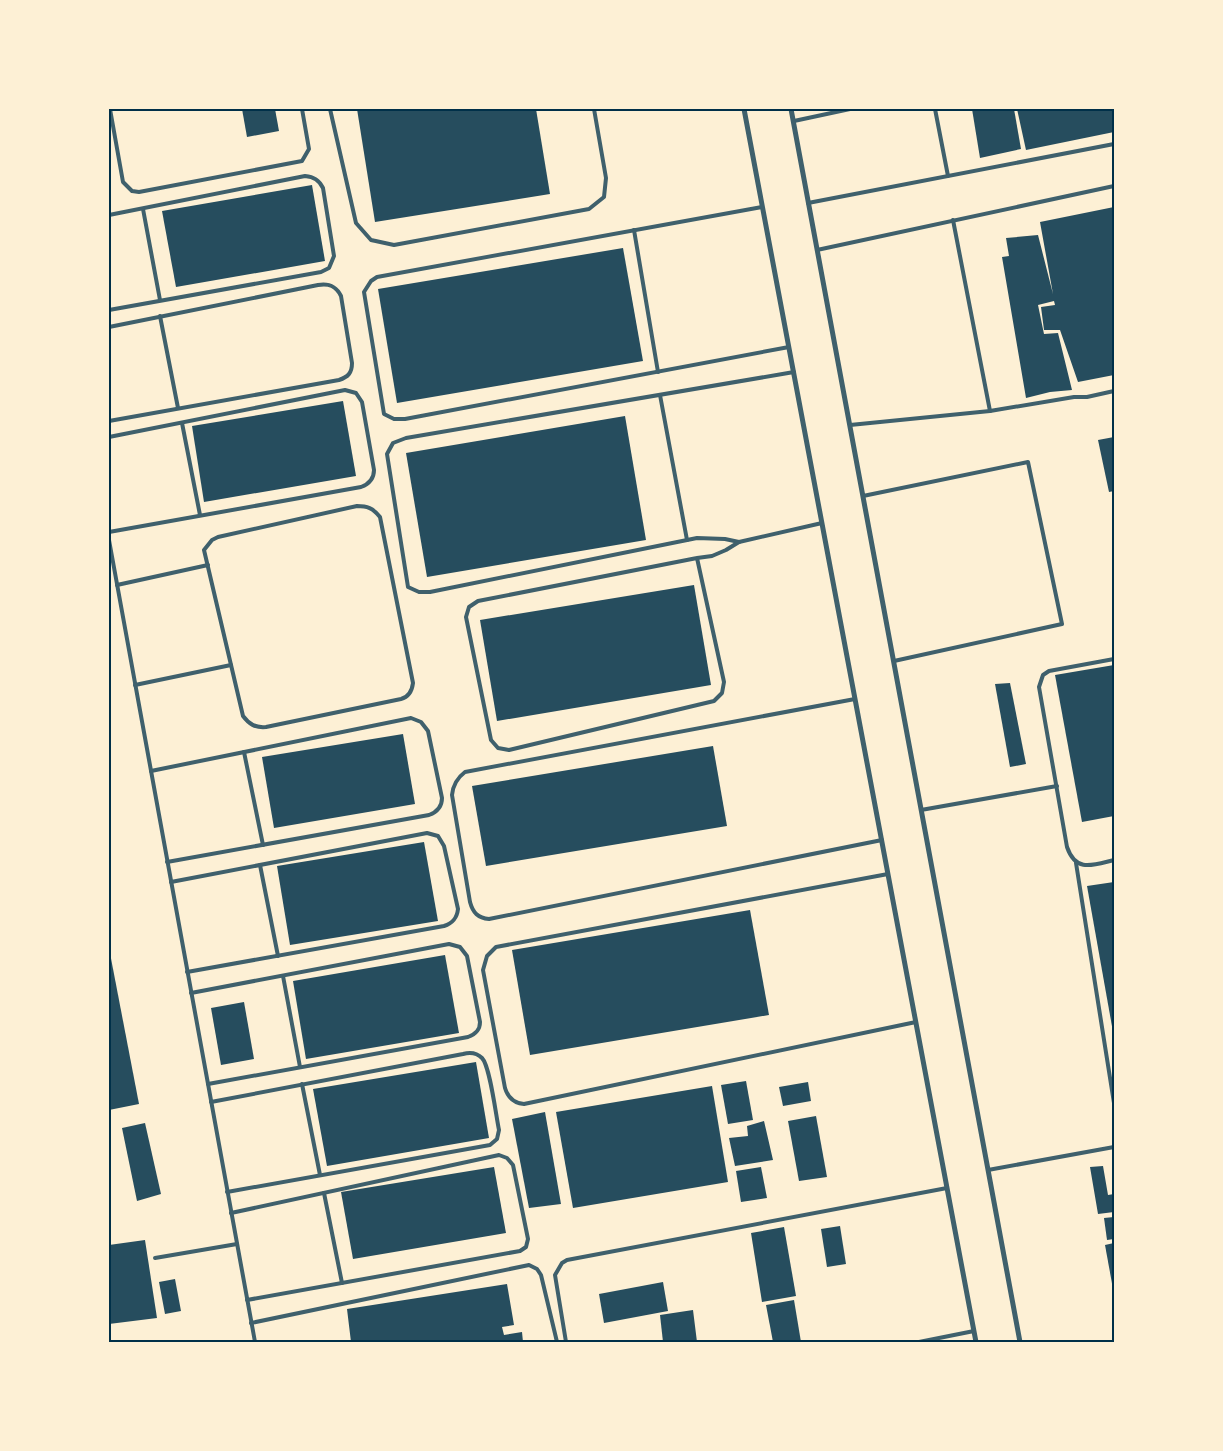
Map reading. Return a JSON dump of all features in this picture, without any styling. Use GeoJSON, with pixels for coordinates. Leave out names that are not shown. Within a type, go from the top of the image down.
{"type":"FeatureCollection","features":[{"type":"Feature","properties":{"kind":"street"},"geometry":{"type":"LineString","coordinates":[[744,109],[976,1342]]}},
{"type":"Feature","properties":{"kind":"street"},"geometry":{"type":"LineString","coordinates":[[791,109],[1020,1342]]}},
{"type":"Feature","properties":{"kind":"lane"},"geometry":{"type":"LineString","coordinates":[[110,109],[123,182],[132,191],[139,192],[302,161],[309,148],[302,109]]}},
{"type":"Feature","properties":{"kind":"lane"},"geometry":{"type":"LineString","coordinates":[[330,109],[356,223],[371,240],[394,245],[589,209],[604,197],[606,178],[594,109]]}},
{"type":"Feature","properties":{"kind":"lane"},"geometry":{"type":"LineString","coordinates":[[794,121],[850,109]]}},
{"type":"Feature","properties":{"kind":"lane"},"geometry":{"type":"LineString","coordinates":[[935,109],[948,176]]}},
{"type":"Feature","properties":{"kind":"lane"},"geometry":{"type":"LineString","coordinates":[[808,203],[1114,144]]}},
{"type":"Feature","properties":{"kind":"lane"},"geometry":{"type":"LineString","coordinates":[[109,215],[305,176],[316,179],[323,188],[334,256],[329,268],[321,272],[109,310]]}},
{"type":"Feature","properties":{"kind":"lane"},"geometry":{"type":"LineString","coordinates":[[817,250],[1114,186]]}},
{"type":"Feature","properties":{"kind":"lane"},"geometry":{"type":"LineString","coordinates":[[762,207],[383,275],[371,281],[364,292],[384,414],[394,419],[405,419],[789,347]]}},
{"type":"Feature","properties":{"kind":"lane"},"geometry":{"type":"LineString","coordinates":[[143,209],[160,300]]}},
{"type":"Feature","properties":{"kind":"lane"},"geometry":{"type":"LineString","coordinates":[[953,220],[990,411]]}},
{"type":"Feature","properties":{"kind":"lane"},"geometry":{"type":"LineString","coordinates":[[634,230],[658,372]]}},
{"type":"Feature","properties":{"kind":"lane"},"geometry":{"type":"LineString","coordinates":[[109,327],[323,284],[334,287],[341,296],[352,363],[352,368],[347,376],[339,380],[109,421]]}},
{"type":"Feature","properties":{"kind":"lane"},"geometry":{"type":"LineString","coordinates":[[160,316],[178,408]]}},
{"type":"Feature","properties":{"kind":"lane"},"geometry":{"type":"LineString","coordinates":[[739,542],[712,538],[687,540],[430,592],[418,592],[408,587],[386,454],[393,442],[406,438],[794,372]]}},
{"type":"Feature","properties":{"kind":"lane"},"geometry":{"type":"LineString","coordinates":[[109,438],[345,390],[356,393],[362,402],[374,470],[374,475],[369,482],[361,487],[200,514],[109,532]]}},
{"type":"Feature","properties":{"kind":"lane"},"geometry":{"type":"LineString","coordinates":[[850,425],[990,411],[1074,397],[1087,397],[1114,391]]}},
{"type":"Feature","properties":{"kind":"lane"},"geometry":{"type":"LineString","coordinates":[[660,394],[687,540]]}},
{"type":"Feature","properties":{"kind":"lane"},"geometry":{"type":"LineString","coordinates":[[182,423],[200,514]]}},
{"type":"Feature","properties":{"kind":"lane"},"geometry":{"type":"LineString","coordinates":[[863,496],[1028,462],[1062,624],[894,661]]}},
{"type":"Feature","properties":{"kind":"lane"},"geometry":{"type":"LineString","coordinates":[[356,506],[367,506],[372,509],[380,517],[412,688],[408,695],[401,699],[259,727],[252,725],[243,716],[231,665],[204,550],[212,540],[218,537],[356,506]]}},
{"type":"Feature","properties":{"kind":"lane"},"geometry":{"type":"LineString","coordinates":[[697,558],[724,682],[722,692],[714,701],[509,750],[498,748],[491,740],[489,731],[466,617],[469,607],[478,601],[697,558],[712,556],[739,542],[822,524]]}},
{"type":"Feature","properties":{"kind":"lane"},"geometry":{"type":"LineString","coordinates":[[109,540],[255,1342]]}},
{"type":"Feature","properties":{"kind":"lane"},"geometry":{"type":"LineString","coordinates":[[118,585],[208,566]]}},
{"type":"Feature","properties":{"kind":"lane"},"geometry":{"type":"LineString","coordinates":[[1114,659],[1049,671],[1040,681],[1039,687],[1067,847],[1070,856],[1076,863],[1114,1104]]}},
{"type":"Feature","properties":{"kind":"lane"},"geometry":{"type":"LineString","coordinates":[[135,686],[231,665]]}},
{"type":"Feature","properties":{"kind":"lane"},"geometry":{"type":"LineString","coordinates":[[855,699],[465,772],[456,782],[452,795],[471,908],[479,916],[489,919],[882,840]]}},
{"type":"Feature","properties":{"kind":"lane"},"geometry":{"type":"LineString","coordinates":[[151,771],[410,718],[416,719],[428,731],[442,798],[442,803],[437,811],[429,815],[167,862]]}},
{"type":"Feature","properties":{"kind":"lane"},"geometry":{"type":"LineString","coordinates":[[244,752],[263,845]]}},
{"type":"Feature","properties":{"kind":"lane"},"geometry":{"type":"LineString","coordinates":[[921,810],[1056,786]]}},
{"type":"Feature","properties":{"kind":"lane"},"geometry":{"type":"LineString","coordinates":[[171,882],[426,833],[438,836],[444,846],[458,909],[453,922],[444,926],[187,972]]}},
{"type":"Feature","properties":{"kind":"lane"},"geometry":{"type":"LineString","coordinates":[[1076,863],[1085,865],[1114,860]]}},
{"type":"Feature","properties":{"kind":"lane"},"geometry":{"type":"LineString","coordinates":[[260,865],[278,956]]}},
{"type":"Feature","properties":{"kind":"lane"},"geometry":{"type":"LineString","coordinates":[[888,874],[496,947],[486,956],[484,970],[504,1079],[507,1093],[510,1097],[514,1101],[524,1104],[916,1022]]}},
{"type":"Feature","properties":{"kind":"lane"},"geometry":{"type":"LineString","coordinates":[[191,993],[449,944],[455,945],[464,951],[467,956],[480,1022],[476,1033],[468,1037],[208,1084]]}},
{"type":"Feature","properties":{"kind":"lane"},"geometry":{"type":"LineString","coordinates":[[282,976],[300,1066]]}},
{"type":"Feature","properties":{"kind":"lane"},"geometry":{"type":"LineString","coordinates":[[211,1102],[475,1053],[480,1056],[486,1065],[496,1112],[499,1135],[490,1145],[228,1192]]}},
{"type":"Feature","properties":{"kind":"lane"},"geometry":{"type":"LineString","coordinates":[[302,1084],[320,1175]]}},
{"type":"Feature","properties":{"kind":"lane"},"geometry":{"type":"LineString","coordinates":[[988,1170],[1114,1147]]}},
{"type":"Feature","properties":{"kind":"lane"},"geometry":{"type":"LineString","coordinates":[[231,1213],[499,1155],[507,1158],[513,1165],[528,1243],[520,1252],[247,1300]]}},
{"type":"Feature","properties":{"kind":"lane"},"geometry":{"type":"LineString","coordinates":[[566,1342],[555,1275],[562,1263],[567,1260],[947,1188]]}},
{"type":"Feature","properties":{"kind":"lane"},"geometry":{"type":"LineString","coordinates":[[324,1193],[342,1283]]}},
{"type":"Feature","properties":{"kind":"lane"},"geometry":{"type":"LineString","coordinates":[[155,1258],[237,1244]]}},
{"type":"Feature","properties":{"kind":"lane"},"geometry":{"type":"LineString","coordinates":[[251,1323],[529,1265],[537,1269],[541,1275],[557,1342]]}},
{"type":"Feature","properties":{"kind":"lane"},"geometry":{"type":"LineString","coordinates":[[919,1342],[974,1331]]}},
{"type":"Feature","properties":{"kind":"building"},"geometry":{"type":"Polygon","coordinates":[[[242,109],[275,109],[279,131],[247,137],[242,109]]]}},
{"type":"Feature","properties":{"kind":"building"},"geometry":{"type":"Polygon","coordinates":[[[357,109],[536,109],[550,194],[375,222],[357,109]]]}},
{"type":"Feature","properties":{"kind":"building"},"geometry":{"type":"Polygon","coordinates":[[[972,109],[1014,109],[1021,149],[980,158],[972,109]]]}},
{"type":"Feature","properties":{"kind":"building"},"geometry":{"type":"Polygon","coordinates":[[[1017,109],[1114,109],[1114,132],[1026,150],[1017,109]]]}},
{"type":"Feature","properties":{"kind":"building"},"geometry":{"type":"Polygon","coordinates":[[[312,185],[325,261],[176,287],[162,211],[312,185]]]}},
{"type":"Feature","properties":{"kind":"building"},"geometry":{"type":"Polygon","coordinates":[[[1114,207],[1114,375],[1078,382],[1060,330],[1044,330],[1041,307],[1055,305],[1054,301],[1038,305],[1044,334],[1058,333],[1072,390],[1050,392],[1026,398],[1002,257],[1009,256],[1006,238],[1038,235],[1053,294],[1040,222],[1114,207]]]}},
{"type":"Feature","properties":{"kind":"building"},"geometry":{"type":"Polygon","coordinates":[[[623,248],[643,361],[397,403],[378,289],[623,248]]]}},
{"type":"Feature","properties":{"kind":"building"},"geometry":{"type":"Polygon","coordinates":[[[343,401],[356,476],[204,502],[192,426],[343,401]]]}},
{"type":"Feature","properties":{"kind":"building"},"geometry":{"type":"Polygon","coordinates":[[[625,416],[646,540],[427,577],[406,453],[625,416]]]}},
{"type":"Feature","properties":{"kind":"building"},"geometry":{"type":"Polygon","coordinates":[[[1114,437],[1114,491],[1109,492],[1098,440],[1114,437]]]}},
{"type":"Feature","properties":{"kind":"building"},"geometry":{"type":"Polygon","coordinates":[[[694,585],[711,685],[497,721],[480,620],[694,585]]]}},
{"type":"Feature","properties":{"kind":"building"},"geometry":{"type":"Polygon","coordinates":[[[1114,665],[1114,816],[1082,822],[1055,675],[1114,665]]]}},
{"type":"Feature","properties":{"kind":"building"},"geometry":{"type":"Polygon","coordinates":[[[1010,683],[1026,764],[1010,767],[995,684],[1010,683]]]}},
{"type":"Feature","properties":{"kind":"building"},"geometry":{"type":"Polygon","coordinates":[[[403,734],[415,804],[274,828],[262,757],[403,734]]]}},
{"type":"Feature","properties":{"kind":"building"},"geometry":{"type":"Polygon","coordinates":[[[713,746],[727,826],[486,866],[472,786],[713,746]]]}},
{"type":"Feature","properties":{"kind":"building"},"geometry":{"type":"Polygon","coordinates":[[[424,842],[438,921],[290,945],[277,866],[424,842]]]}},
{"type":"Feature","properties":{"kind":"building"},"geometry":{"type":"Polygon","coordinates":[[[1114,882],[1114,1032],[1113,1032],[1087,886],[1114,882]]]}},
{"type":"Feature","properties":{"kind":"building"},"geometry":{"type":"Polygon","coordinates":[[[750,910],[769,1015],[530,1055],[512,950],[750,910]]]}},
{"type":"Feature","properties":{"kind":"building"},"geometry":{"type":"Polygon","coordinates":[[[109,948],[139,1104],[109,1110],[109,948]]]}},
{"type":"Feature","properties":{"kind":"building"},"geometry":{"type":"Polygon","coordinates":[[[445,955],[459,1033],[306,1059],[293,981],[445,955]]]}},
{"type":"Feature","properties":{"kind":"building"},"geometry":{"type":"Polygon","coordinates":[[[244,1002],[254,1059],[221,1065],[211,1008],[244,1002]]]}},
{"type":"Feature","properties":{"kind":"building"},"geometry":{"type":"Polygon","coordinates":[[[476,1062],[489,1138],[327,1166],[313,1089],[476,1062]]]}},
{"type":"Feature","properties":{"kind":"building"},"geometry":{"type":"Polygon","coordinates":[[[746,1081],[753,1120],[728,1124],[721,1085],[746,1081]]]}},
{"type":"Feature","properties":{"kind":"building"},"geometry":{"type":"Polygon","coordinates":[[[808,1082],[811,1101],[783,1106],[779,1087],[808,1082]]]}},
{"type":"Feature","properties":{"kind":"building"},"geometry":{"type":"Polygon","coordinates":[[[712,1086],[728,1182],[573,1208],[556,1112],[712,1086]]]}},
{"type":"Feature","properties":{"kind":"building"},"geometry":{"type":"Polygon","coordinates":[[[545,1112],[561,1204],[529,1208],[512,1119],[545,1112]]]}},
{"type":"Feature","properties":{"kind":"building"},"geometry":{"type":"Polygon","coordinates":[[[816,1116],[827,1177],[799,1181],[788,1121],[816,1116]]]}},
{"type":"Feature","properties":{"kind":"building"},"geometry":{"type":"Polygon","coordinates":[[[764,1121],[773,1160],[735,1166],[729,1138],[748,1136],[747,1126],[764,1121]]]}},
{"type":"Feature","properties":{"kind":"building"},"geometry":{"type":"Polygon","coordinates":[[[145,1123],[161,1194],[137,1201],[122,1128],[145,1123]]]}},
{"type":"Feature","properties":{"kind":"building"},"geometry":{"type":"Polygon","coordinates":[[[1103,1166],[1108,1195],[1114,1194],[1114,1212],[1098,1214],[1090,1167],[1103,1166]]]}},
{"type":"Feature","properties":{"kind":"building"},"geometry":{"type":"Polygon","coordinates":[[[494,1167],[506,1233],[353,1259],[341,1192],[494,1167]]]}},
{"type":"Feature","properties":{"kind":"building"},"geometry":{"type":"Polygon","coordinates":[[[761,1167],[767,1198],[741,1202],[736,1171],[761,1167]]]}},
{"type":"Feature","properties":{"kind":"building"},"geometry":{"type":"Polygon","coordinates":[[[1114,1217],[1114,1239],[1107,1240],[1104,1218],[1114,1217]]]}},
{"type":"Feature","properties":{"kind":"building"},"geometry":{"type":"Polygon","coordinates":[[[840,1226],[846,1264],[827,1267],[821,1229],[840,1226]]]}},
{"type":"Feature","properties":{"kind":"building"},"geometry":{"type":"Polygon","coordinates":[[[784,1227],[796,1296],[762,1302],[751,1233],[784,1227]]]}},
{"type":"Feature","properties":{"kind":"building"},"geometry":{"type":"Polygon","coordinates":[[[145,1240],[157,1318],[109,1324],[109,1245],[145,1240]]]}},
{"type":"Feature","properties":{"kind":"building"},"geometry":{"type":"Polygon","coordinates":[[[1114,1243],[1114,1289],[1113,1289],[1105,1245],[1114,1243]]]}},
{"type":"Feature","properties":{"kind":"building"},"geometry":{"type":"Polygon","coordinates":[[[175,1279],[181,1311],[165,1314],[159,1282],[175,1279]]]}},
{"type":"Feature","properties":{"kind":"building"},"geometry":{"type":"Polygon","coordinates":[[[663,1282],[668,1311],[604,1323],[599,1294],[663,1282]]]}},
{"type":"Feature","properties":{"kind":"building"},"geometry":{"type":"Polygon","coordinates":[[[507,1284],[514,1325],[502,1327],[504,1335],[522,1332],[523,1342],[351,1342],[347,1309],[507,1284]]]}},
{"type":"Feature","properties":{"kind":"building"},"geometry":{"type":"Polygon","coordinates":[[[794,1300],[801,1342],[773,1342],[766,1305],[794,1300]]]}},
{"type":"Feature","properties":{"kind":"building"},"geometry":{"type":"Polygon","coordinates":[[[693,1310],[697,1342],[663,1342],[660,1315],[693,1310]]]}}]}
